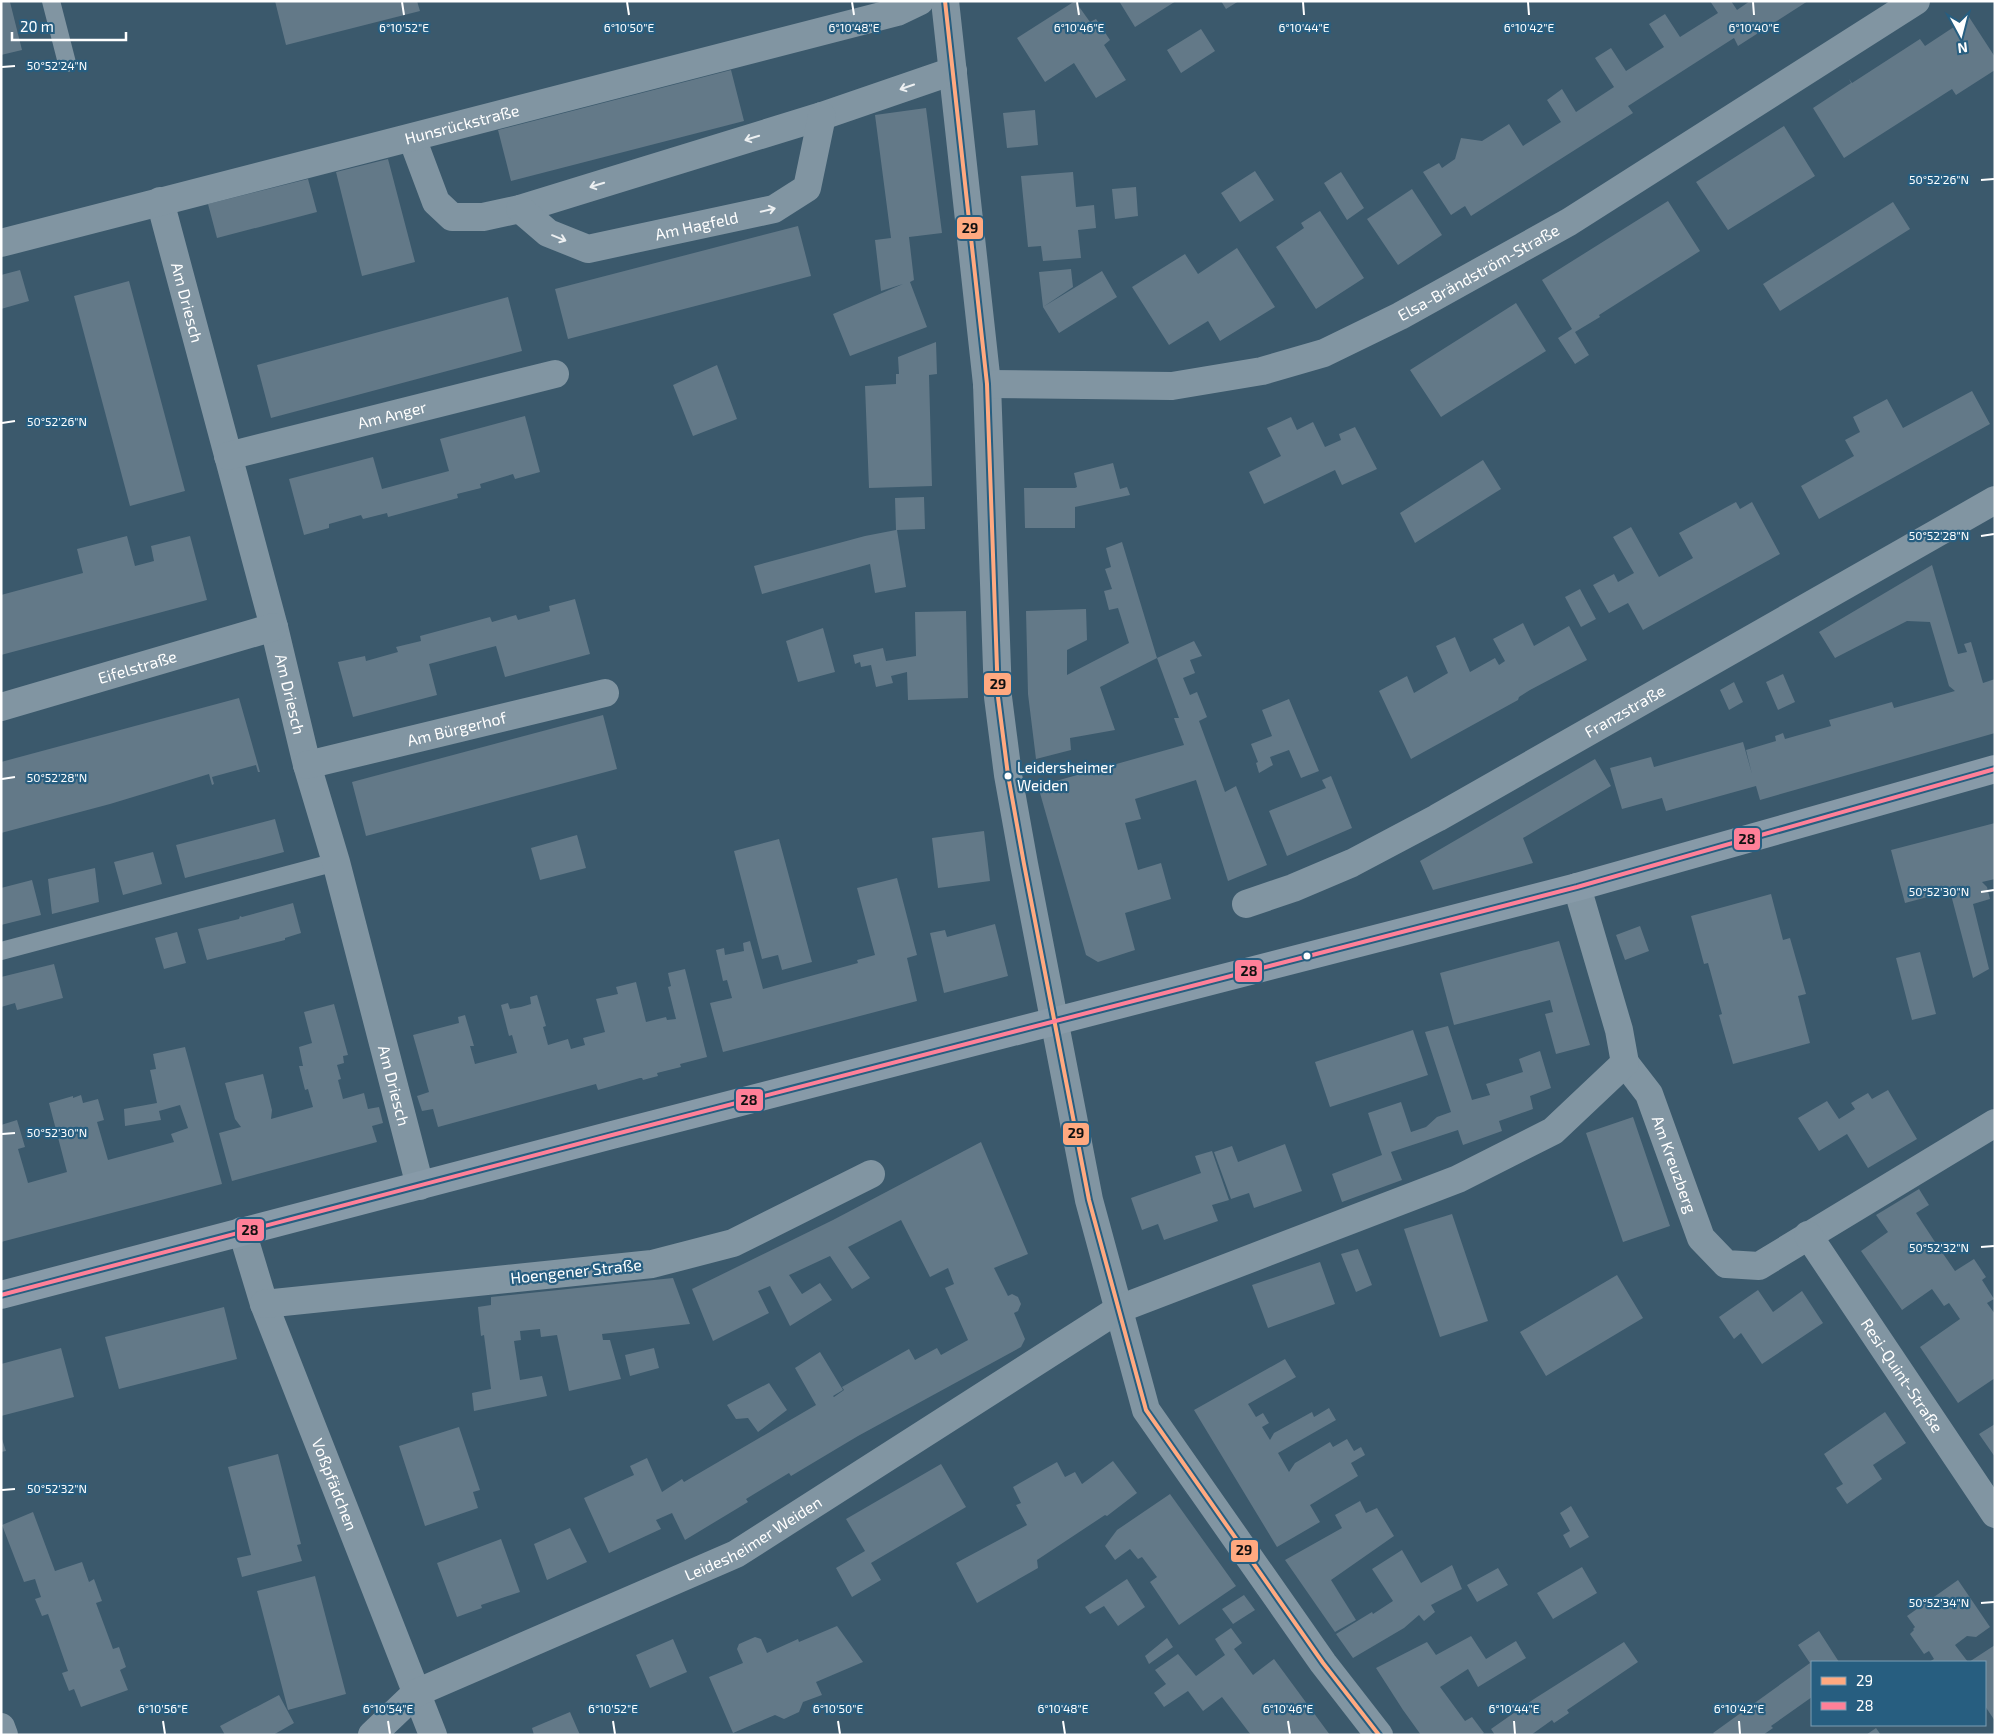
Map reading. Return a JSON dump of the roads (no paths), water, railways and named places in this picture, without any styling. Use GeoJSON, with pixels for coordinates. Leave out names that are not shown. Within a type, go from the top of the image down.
{"type":"FeatureCollection","features":[{"type":"Feature","properties":{"kind":"main road"},"geometry":{"type":"LineString","coordinates":[[1,1295],[242,1231],[1577,887],[1995,768]]}},
{"type":"Feature","properties":{"kind":"street","name":"Hunsrückstraße"},"geometry":{"type":"LineString","coordinates":[[1,243],[896,12],[920,1]]}},
{"type":"Feature","properties":{"kind":"street"},"geometry":{"type":"LineString","coordinates":[[945,1],[987,384],[998,697],[1008,775],[1088,1200],[1146,1410],[1323,1663],[1380,1735]]}},
{"type":"Feature","properties":{"kind":"street","name":"Elsa-Brändström-Straße"},"geometry":{"type":"LineString","coordinates":[[987,384],[1172,386],[1262,371],[1324,353],[1400,316],[1569,222],[1916,1]]}},
{"type":"Feature","properties":{"kind":"street"},"geometry":{"type":"LineString","coordinates":[[412,138],[436,202],[452,217],[483,217],[520,209],[822,116],[953,71]]}},
{"type":"Feature","properties":{"kind":"street","name":"Am Hagfeld"},"geometry":{"type":"LineString","coordinates":[[520,209],[548,233],[588,249],[774,209],[807,188],[822,116]]}},
{"type":"Feature","properties":{"kind":"street","name":"Am Driesch"},"geometry":{"type":"LineString","coordinates":[[160,201],[274,627],[307,765],[336,862],[420,1186]]}},
{"type":"Feature","properties":{"kind":"street","name":"Am Anger"},"geometry":{"type":"LineString","coordinates":[[228,456],[555,374]]}},
{"type":"Feature","properties":{"kind":"street","name":"Franzstraße"},"geometry":{"type":"LineString","coordinates":[[1246,904],[1292,888],[1352,863],[1995,500]]}},
{"type":"Feature","properties":{"kind":"street","name":"Eifelstraße"},"geometry":{"type":"LineString","coordinates":[[1,707],[274,627]]}},
{"type":"Feature","properties":{"kind":"street","name":"Am Bürgerhof"},"geometry":{"type":"LineString","coordinates":[[307,765],[604,693]]}},
{"type":"Feature","properties":{"kind":"street","name":"Am Kreuzberg"},"geometry":{"type":"LineString","coordinates":[[1577,887],[1619,1030],[1625,1063],[1649,1094],[1701,1238],[1726,1264],[1759,1266],[1808,1236]]}},
{"type":"Feature","properties":{"kind":"street"},"geometry":{"type":"LineString","coordinates":[[1119,1309],[1458,1179],[1553,1131],[1625,1063]]}},
{"type":"Feature","properties":{"kind":"street"},"geometry":{"type":"LineString","coordinates":[[1808,1236],[1995,1123]]}},
{"type":"Feature","properties":{"kind":"street","name":"Hoengener Straße"},"geometry":{"type":"LineString","coordinates":[[264,1304],[652,1264],[733,1243],[871,1174]]}},
{"type":"Feature","properties":{"kind":"street","name":"Voßpfädchen"},"geometry":{"type":"LineString","coordinates":[[242,1231],[264,1304],[433,1735]]}},
{"type":"Feature","properties":{"kind":"street","name":"Resi-Quint-Straße"},"geometry":{"type":"LineString","coordinates":[[1808,1236],[1995,1514]]}},
{"type":"Feature","properties":{"kind":"street","name":"Leidesheimer Weiden"},"geometry":{"type":"LineString","coordinates":[[372,1735],[416,1693],[736,1554],[1119,1309]]}},
{"type":"Feature","properties":{"kind":"street"},"geometry":{"type":"LineString","coordinates":[[1,1727],[4,1735]]}},
{"type":"Feature","properties":{"kind":"lane"},"geometry":{"type":"LineString","coordinates":[[51,1],[67,63]]}},
{"type":"Feature","properties":{"kind":"lane"},"geometry":{"type":"LineString","coordinates":[[1,951],[336,862]]}},
{"type":"Feature","properties":{"kind":"place","name":"Leidersheimer Weiden"},"geometry":{"type":"Point","coordinates":[1008,776]}}]}
